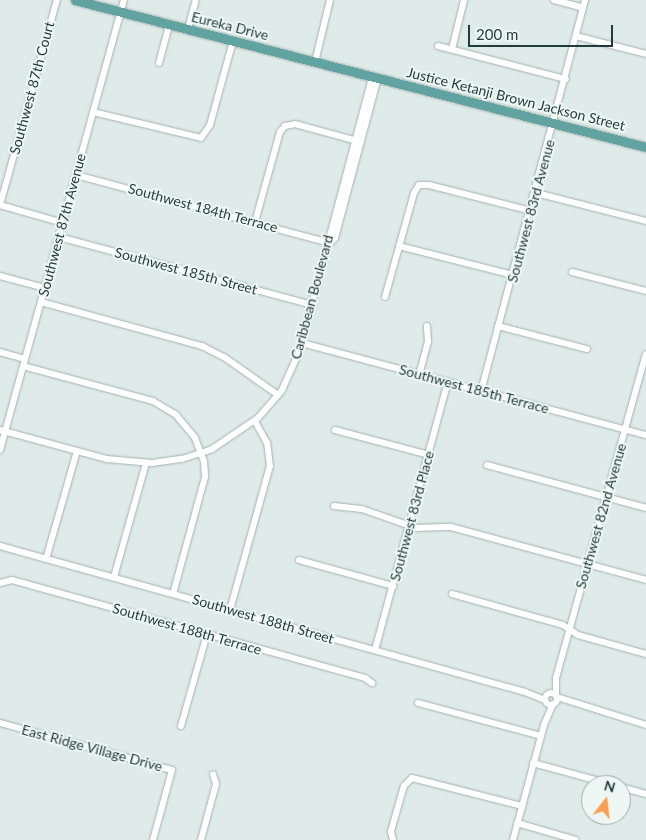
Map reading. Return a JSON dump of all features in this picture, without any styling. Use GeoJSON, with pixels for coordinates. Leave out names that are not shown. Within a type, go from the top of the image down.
{"type":"FeatureCollection","features":[{"type":"Feature","properties":{"kind":"main road","name":"Eureka Drive"},"geometry":{"type":"LineString","coordinates":[[75,0],[375,78]]}},
{"type":"Feature","properties":{"kind":"main road","name":"Justice Ketanji Brown Jackson Street"},"geometry":{"type":"LineString","coordinates":[[375,78],[646,147]]}},
{"type":"Feature","properties":{"kind":"street","name":"Southwest 87th Court"},"geometry":{"type":"LineString","coordinates":[[0,205],[57,0]]}},
{"type":"Feature","properties":{"kind":"street","name":"Southwest 87th Avenue"},"geometry":{"type":"LineString","coordinates":[[0,450],[2,431],[45,288],[124,0]]}},
{"type":"Feature","properties":{"kind":"street"},"geometry":{"type":"LineString","coordinates":[[188,30],[196,0]]}},
{"type":"Feature","properties":{"kind":"street"},"geometry":{"type":"LineString","coordinates":[[315,62],[330,0]]}},
{"type":"Feature","properties":{"kind":"street"},"geometry":{"type":"LineString","coordinates":[[452,50],[464,0]]}},
{"type":"Feature","properties":{"kind":"street"},"geometry":{"type":"LineString","coordinates":[[554,0],[583,8]]}},
{"type":"Feature","properties":{"kind":"street","name":"Southwest 83rd Avenue"},"geometry":{"type":"LineString","coordinates":[[481,391],[531,212],[585,0]]}},
{"type":"Feature","properties":{"kind":"street"},"geometry":{"type":"LineString","coordinates":[[159,63],[169,25]]}},
{"type":"Feature","properties":{"kind":"street"},"geometry":{"type":"LineString","coordinates":[[576,36],[646,54]]}},
{"type":"Feature","properties":{"kind":"street"},"geometry":{"type":"LineString","coordinates":[[93,112],[190,138],[204,136],[233,41]]}},
{"type":"Feature","properties":{"kind":"street"},"geometry":{"type":"LineString","coordinates":[[438,46],[566,79]]}},
{"type":"Feature","properties":{"kind":"street","name":"Caribbean Boulevard"},"geometry":{"type":"LineString","coordinates":[[2,431],[114,460],[146,463],[175,461],[201,453],[230,440],[255,421],[278,395],[302,343],[330,243],[334,238],[375,78]]}},
{"type":"Feature","properties":{"kind":"street"},"geometry":{"type":"LineString","coordinates":[[255,222],[280,132],[285,126],[295,124],[358,141]]}},
{"type":"Feature","properties":{"kind":"street","name":"Southwest 184th Terrace"},"geometry":{"type":"LineString","coordinates":[[76,175],[330,243]]}},
{"type":"Feature","properties":{"kind":"street"},"geometry":{"type":"LineString","coordinates":[[385,297],[414,193],[420,186],[429,185],[531,212]]}},
{"type":"Feature","properties":{"kind":"street"},"geometry":{"type":"LineString","coordinates":[[536,193],[646,221]]}},
{"type":"Feature","properties":{"kind":"street"},"geometry":{"type":"LineString","coordinates":[[0,205],[63,223]]}},
{"type":"Feature","properties":{"kind":"street","name":"Southwest 185th Street"},"geometry":{"type":"LineString","coordinates":[[59,237],[313,305]]}},
{"type":"Feature","properties":{"kind":"street"},"geometry":{"type":"LineString","coordinates":[[399,246],[513,275]]}},
{"type":"Feature","properties":{"kind":"street"},"geometry":{"type":"LineString","coordinates":[[572,272],[646,291]]}},
{"type":"Feature","properties":{"kind":"street"},"geometry":{"type":"LineString","coordinates":[[0,276],[45,288]]}},
{"type":"Feature","properties":{"kind":"street"},"geometry":{"type":"LineString","coordinates":[[41,302],[202,346],[224,357],[278,395]]}},
{"type":"Feature","properties":{"kind":"street"},"geometry":{"type":"LineString","coordinates":[[419,375],[428,342],[427,326]]}},
{"type":"Feature","properties":{"kind":"street"},"geometry":{"type":"LineString","coordinates":[[498,326],[587,349]]}},
{"type":"Feature","properties":{"kind":"street","name":"Southwest 185th Terrace"},"geometry":{"type":"LineString","coordinates":[[302,343],[646,435]]}},
{"type":"Feature","properties":{"kind":"street"},"geometry":{"type":"LineString","coordinates":[[0,352],[24,362],[157,403],[186,426],[201,453],[205,477],[173,594]]}},
{"type":"Feature","properties":{"kind":"street","name":"Southwest 82nd Avenue"},"geometry":{"type":"LineString","coordinates":[[513,840],[587,564],[646,357]]}},
{"type":"Feature","properties":{"kind":"street","name":"Southwest 83rd Place"},"geometry":{"type":"LineString","coordinates":[[375,650],[448,382]]}},
{"type":"Feature","properties":{"kind":"street"},"geometry":{"type":"LineString","coordinates":[[230,610],[270,466],[267,442],[255,421]]}},
{"type":"Feature","properties":{"kind":"street"},"geometry":{"type":"LineString","coordinates":[[335,430],[429,455]]}},
{"type":"Feature","properties":{"kind":"street"},"geometry":{"type":"LineString","coordinates":[[46,559],[77,451]]}},
{"type":"Feature","properties":{"kind":"street"},"geometry":{"type":"LineString","coordinates":[[114,577],[146,463]]}},
{"type":"Feature","properties":{"kind":"street"},"geometry":{"type":"LineString","coordinates":[[487,465],[646,508]]}},
{"type":"Feature","properties":{"kind":"street"},"geometry":{"type":"LineString","coordinates":[[334,506],[362,509],[409,527],[451,527],[646,580]]}},
{"type":"Feature","properties":{"kind":"street","name":"Southwest 188th Street"},"geometry":{"type":"LineString","coordinates":[[0,546],[646,725]]}},
{"type":"Feature","properties":{"kind":"street"},"geometry":{"type":"LineString","coordinates":[[299,560],[393,586]]}},
{"type":"Feature","properties":{"kind":"street","name":"Southwest 188th Terrace"},"geometry":{"type":"LineString","coordinates":[[1,582],[12,580],[365,678],[372,683]]}},
{"type":"Feature","properties":{"kind":"street"},"geometry":{"type":"LineString","coordinates":[[452,594],[646,654]]}},
{"type":"Feature","properties":{"kind":"street"},"geometry":{"type":"LineString","coordinates":[[181,726],[207,634]]}},
{"type":"Feature","properties":{"kind":"street"},"geometry":{"type":"LineString","coordinates":[[418,702],[541,736]]}},
{"type":"Feature","properties":{"kind":"street","name":"East Ridge Village Drive"},"geometry":{"type":"LineString","coordinates":[[0,723],[172,770],[153,840]]}},
{"type":"Feature","properties":{"kind":"street"},"geometry":{"type":"LineString","coordinates":[[534,763],[581,776]]}},
{"type":"Feature","properties":{"kind":"street"},"geometry":{"type":"LineString","coordinates":[[201,840],[216,784],[213,774]]}},
{"type":"Feature","properties":{"kind":"street"},"geometry":{"type":"LineString","coordinates":[[393,839],[392,831],[404,786],[410,779],[522,806]]}},
{"type":"Feature","properties":{"kind":"street"},"geometry":{"type":"LineString","coordinates":[[631,790],[646,794]]}},
{"type":"Feature","properties":{"kind":"street"},"geometry":{"type":"LineString","coordinates":[[517,824],[576,840]]}}]}
